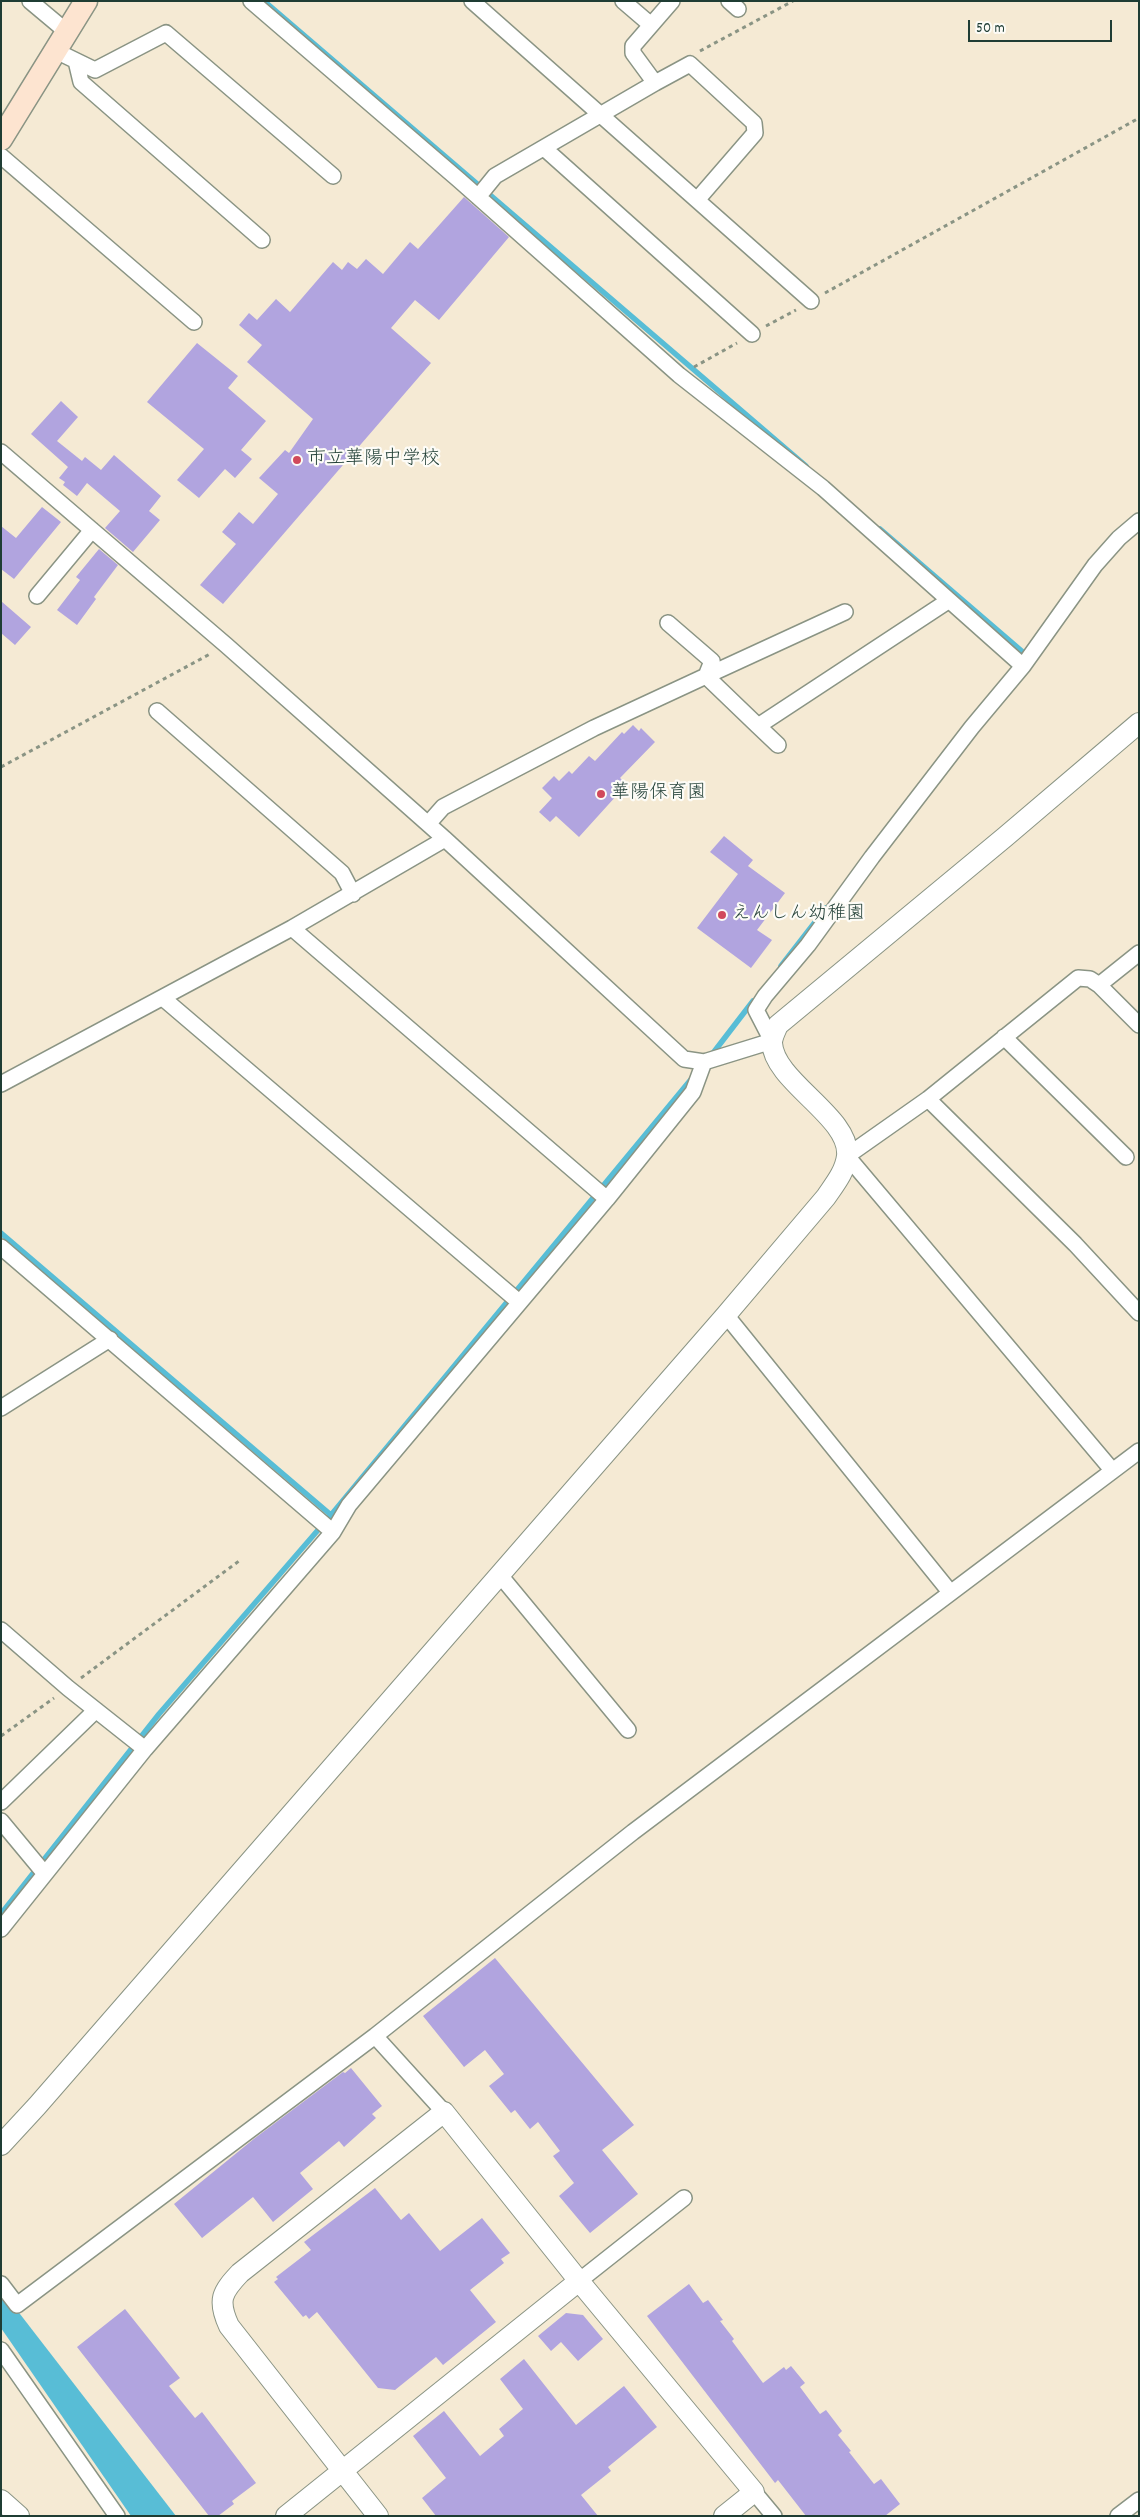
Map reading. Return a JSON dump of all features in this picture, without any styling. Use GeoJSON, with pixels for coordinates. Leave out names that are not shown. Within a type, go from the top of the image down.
{"type":"FeatureCollection","features":[{"type":"Feature","properties":{"kind":"main road"},"geometry":{"type":"LineString","coordinates":[[1,139],[86,1]]}},
{"type":"Feature","properties":{"kind":"street"},"geometry":{"type":"LineString","coordinates":[[30,1],[76,61],[81,82],[262,240]]}},
{"type":"Feature","properties":{"kind":"street"},"geometry":{"type":"LineString","coordinates":[[251,1],[478,197],[678,375],[822,488],[1023,666]]}},
{"type":"Feature","properties":{"kind":"street"},"geometry":{"type":"LineString","coordinates":[[472,1],[811,301]]}},
{"type":"Feature","properties":{"kind":"street"},"geometry":{"type":"LineString","coordinates":[[623,1],[651,25]]}},
{"type":"Feature","properties":{"kind":"street"},"geometry":{"type":"LineString","coordinates":[[656,83],[633,54],[632,46],[672,1]]}},
{"type":"Feature","properties":{"kind":"street"},"geometry":{"type":"LineString","coordinates":[[76,61],[95,70],[166,33],[333,176]]}},
{"type":"Feature","properties":{"kind":"street"},"geometry":{"type":"LineString","coordinates":[[478,197],[495,176],[690,64],[754,124],[755,132],[697,200]]}},
{"type":"Feature","properties":{"kind":"street"},"geometry":{"type":"LineString","coordinates":[[544,148],[752,334]]}},
{"type":"Feature","properties":{"kind":"street"},"geometry":{"type":"LineString","coordinates":[[1,156],[194,322]]}},
{"type":"Feature","properties":{"kind":"street"},"geometry":{"type":"LineString","coordinates":[[1,452],[226,645],[445,839],[684,1059],[704,1062],[772,1041]]}},
{"type":"Feature","properties":{"kind":"street"},"geometry":{"type":"LineString","coordinates":[[1112,1470],[847,1156],[843,1138],[831,1120],[776,1060],[772,1041],[756,1010],[765,996],[808,945],[872,857],[972,727],[1023,666],[1095,565],[1119,538],[1139,521]]}},
{"type":"Feature","properties":{"kind":"street"},"geometry":{"type":"LineString","coordinates":[[37,596],[92,530]]}},
{"type":"Feature","properties":{"kind":"street"},"geometry":{"type":"LineString","coordinates":[[758,726],[948,601]]}},
{"type":"Feature","properties":{"kind":"street"},"geometry":{"type":"LineString","coordinates":[[428,824],[443,807],[594,728],[845,612]]}},
{"type":"Feature","properties":{"kind":"street"},"geometry":{"type":"LineString","coordinates":[[668,623],[712,661],[706,676]]}},
{"type":"Feature","properties":{"kind":"street"},"geometry":{"type":"LineString","coordinates":[[706,676],[778,745]]}},
{"type":"Feature","properties":{"kind":"street"},"geometry":{"type":"LineString","coordinates":[[157,711],[342,873],[354,894]]}},
{"type":"Feature","properties":{"kind":"street"},"geometry":{"type":"LineString","coordinates":[[772,1041],[778,1024],[1005,837],[1139,723]]}},
{"type":"Feature","properties":{"kind":"street"},"geometry":{"type":"LineString","coordinates":[[1,1084],[164,999],[354,894],[445,839]]}},
{"type":"Feature","properties":{"kind":"street"},"geometry":{"type":"LineString","coordinates":[[292,928],[606,1199]]}},
{"type":"Feature","properties":{"kind":"street"},"geometry":{"type":"LineString","coordinates":[[1099,985],[1139,953]]}},
{"type":"Feature","properties":{"kind":"street"},"geometry":{"type":"LineString","coordinates":[[1,2145],[726,1315],[826,1197],[840,1178],[847,1156],[928,1099],[1078,978],[1090,979],[1099,985],[1139,1025]]}},
{"type":"Feature","properties":{"kind":"street"},"geometry":{"type":"LineString","coordinates":[[164,999],[519,1302]]}},
{"type":"Feature","properties":{"kind":"street"},"geometry":{"type":"LineString","coordinates":[[1004,1037],[1126,1157]]}},
{"type":"Feature","properties":{"kind":"street"},"geometry":{"type":"LineString","coordinates":[[1,1929],[145,1749],[333,1532],[349,1505],[606,1199],[693,1092],[704,1062]]}},
{"type":"Feature","properties":{"kind":"street"},"geometry":{"type":"LineString","coordinates":[[928,1099],[1074,1244],[1139,1313]]}},
{"type":"Feature","properties":{"kind":"street"},"geometry":{"type":"LineString","coordinates":[[1,1247],[333,1532]]}},
{"type":"Feature","properties":{"kind":"street"},"geometry":{"type":"LineString","coordinates":[[726,1315],[950,1592]]}},
{"type":"Feature","properties":{"kind":"street"},"geometry":{"type":"LineString","coordinates":[[1,1408],[110,1339]]}},
{"type":"Feature","properties":{"kind":"street"},"geometry":{"type":"LineString","coordinates":[[1,2284],[17,2304],[375,2036],[632,1832],[1139,1451]]}},
{"type":"Feature","properties":{"kind":"street"},"geometry":{"type":"LineString","coordinates":[[499,1574],[628,1730]]}},
{"type":"Feature","properties":{"kind":"street"},"geometry":{"type":"LineString","coordinates":[[1,1630],[68,1688],[145,1749]]}},
{"type":"Feature","properties":{"kind":"street"},"geometry":{"type":"LineString","coordinates":[[1,1802],[96,1710]]}},
{"type":"Feature","properties":{"kind":"street"},"geometry":{"type":"LineString","coordinates":[[1,1821],[45,1874]]}},
{"type":"Feature","properties":{"kind":"street"},"geometry":{"type":"LineString","coordinates":[[375,2036],[444,2112],[579,2280],[774,2516]]}},
{"type":"Feature","properties":{"kind":"street"},"geometry":{"type":"LineString","coordinates":[[378,2516],[228,2326],[222,2312],[222,2299],[226,2288],[240,2273],[444,2112]]}},
{"type":"Feature","properties":{"kind":"street"},"geometry":{"type":"LineString","coordinates":[[286,2516],[684,2198]]}},
{"type":"Feature","properties":{"kind":"street"},"geometry":{"type":"LineString","coordinates":[[1,2350],[117,2516]]}},
{"type":"Feature","properties":{"kind":"street"},"geometry":{"type":"LineString","coordinates":[[724,2516],[754,2492]]}},
{"type":"Feature","properties":{"kind":"street"},"geometry":{"type":"LineString","coordinates":[[1,2500],[19,2516]]}},
{"type":"Feature","properties":{"kind":"street"},"geometry":{"type":"LineString","coordinates":[[1118,2516],[1139,2500]]}},
{"type":"Feature","properties":{"kind":"path"},"geometry":{"type":"LineString","coordinates":[[678,375],[1139,118]]}},
{"type":"Feature","properties":{"kind":"path"},"geometry":{"type":"LineString","coordinates":[[1,767],[226,645]]}},
{"type":"Feature","properties":{"kind":"path"},"geometry":{"type":"LineString","coordinates":[[1,1736],[239,1561]]}},
{"type":"Feature","properties":{"kind":"water"},"geometry":{"type":"Polygon","coordinates":[[[1,2290],[176,2516],[131,2516],[1,2328],[1,2290]]]}},
{"type":"Feature","properties":{"kind":"building"},"geometry":{"type":"Polygon","coordinates":[[[464,197],[509,237],[439,320],[415,300],[391,328],[431,363],[223,604],[200,585],[236,544],[222,532],[239,512],[253,524],[278,494],[259,478],[285,450],[289,453],[313,419],[247,362],[262,345],[239,325],[249,313],[257,320],[276,299],[290,312],[333,262],[342,270],[348,262],[357,269],[366,259],[383,274],[410,242],[418,249],[464,197]]]}},
{"type":"Feature","properties":{"kind":"building"},"geometry":{"type":"Polygon","coordinates":[[[197,343],[238,376],[228,388],[266,421],[241,450],[252,459],[235,478],[225,469],[199,498],[177,480],[204,449],[147,402],[197,343]]]}},
{"type":"Feature","properties":{"kind":"building"},"geometry":{"type":"Polygon","coordinates":[[[61,401],[78,417],[57,441],[82,461],[85,457],[101,470],[114,455],[161,496],[149,511],[160,520],[133,552],[105,528],[120,511],[87,483],[77,496],[63,485],[65,482],[59,478],[68,467],[31,434],[61,401]]]}},
{"type":"Feature","properties":{"kind":"building"},"geometry":{"type":"Polygon","coordinates":[[[42,507],[61,522],[14,579],[1,569],[1,526],[16,538],[42,507]]]}},
{"type":"Feature","properties":{"kind":"building"},"geometry":{"type":"Polygon","coordinates":[[[99,549],[118,565],[94,597],[96,599],[77,625],[57,610],[80,580],[76,577],[99,549]]]}},
{"type":"Feature","properties":{"kind":"building"},"geometry":{"type":"Polygon","coordinates":[[[1,601],[31,627],[15,645],[1,633],[1,601]]]}},
{"type":"Feature","properties":{"kind":"building"},"geometry":{"type":"Polygon","coordinates":[[[633,725],[639,731],[641,728],[655,742],[620,778],[627,784],[579,837],[556,816],[550,822],[539,812],[552,798],[542,788],[554,776],[559,781],[569,771],[572,774],[589,756],[595,761],[622,732],[624,734],[633,725]]]}},
{"type":"Feature","properties":{"kind":"building"},"geometry":{"type":"Polygon","coordinates":[[[724,836],[753,860],[748,866],[785,893],[757,930],[772,940],[751,968],[697,928],[738,874],[710,852],[724,836]]]}},
{"type":"Feature","properties":{"kind":"building"},"geometry":{"type":"Polygon","coordinates":[[[495,1958],[634,2125],[602,2150],[638,2194],[590,2233],[559,2196],[574,2183],[553,2156],[560,2151],[538,2122],[530,2129],[515,2110],[511,2113],[489,2086],[504,2074],[485,2050],[464,2067],[423,2016],[495,1958]]]}},
{"type":"Feature","properties":{"kind":"building"},"geometry":{"type":"Polygon","coordinates":[[[351,2068],[382,2106],[372,2114],[376,2118],[344,2147],[339,2141],[300,2173],[313,2189],[273,2222],[253,2197],[202,2238],[174,2204],[255,2138],[351,2068]]]}},
{"type":"Feature","properties":{"kind":"building"},"geometry":{"type":"Polygon","coordinates":[[[375,2188],[401,2220],[409,2213],[440,2251],[482,2218],[510,2253],[501,2259],[504,2263],[470,2290],[496,2322],[443,2365],[436,2357],[395,2390],[378,2388],[317,2312],[309,2319],[306,2315],[303,2317],[274,2282],[278,2279],[276,2277],[311,2250],[304,2242],[375,2188]]]}},
{"type":"Feature","properties":{"kind":"building"},"geometry":{"type":"Polygon","coordinates":[[[689,2284],[703,2303],[708,2300],[723,2320],[720,2321],[734,2339],[732,2341],[763,2383],[784,2367],[786,2370],[791,2366],[805,2383],[800,2387],[820,2414],[826,2410],[842,2431],[838,2435],[851,2451],[849,2452],[874,2484],[881,2479],[900,2504],[885,2516],[806,2516],[778,2480],[775,2483],[647,2316],[689,2284]]]}},
{"type":"Feature","properties":{"kind":"building"},"geometry":{"type":"Polygon","coordinates":[[[125,2309],[180,2378],[169,2386],[195,2418],[202,2412],[256,2483],[232,2501],[234,2504],[218,2516],[209,2516],[77,2347],[125,2309]]]}},
{"type":"Feature","properties":{"kind":"building"},"geometry":{"type":"Polygon","coordinates":[[[566,2313],[583,2315],[603,2339],[578,2361],[561,2342],[551,2351],[538,2336],[566,2313]]]}},
{"type":"Feature","properties":{"kind":"building"},"geometry":{"type":"Polygon","coordinates":[[[524,2359],[576,2425],[624,2386],[657,2427],[608,2467],[611,2471],[581,2495],[598,2516],[436,2516],[422,2498],[446,2478],[413,2436],[444,2411],[480,2456],[504,2436],[499,2429],[523,2409],[500,2379],[524,2359]]]}},
{"type":"Feature","properties":{"kind":"waterway"},"geometry":{"type":"LineString","coordinates":[[264,1],[806,466]]}},
{"type":"Feature","properties":{"kind":"waterway"},"geometry":{"type":"LineString","coordinates":[[880,529],[1024,653]]}},
{"type":"Feature","properties":{"kind":"waterway"},"geometry":{"type":"LineString","coordinates":[[781,966],[826,908]]}},
{"type":"Feature","properties":{"kind":"waterway"},"geometry":{"type":"LineString","coordinates":[[710,1057],[753,1001]]}},
{"type":"Feature","properties":{"kind":"waterway"},"geometry":{"type":"LineString","coordinates":[[1,1914],[159,1714],[331,1515],[693,1077]]}},
{"type":"Feature","properties":{"kind":"waterway"},"geometry":{"type":"LineString","coordinates":[[1,1233],[331,1515]]}},
{"type":"Feature","properties":{"kind":"place","name":"市立華陽中学校"},"geometry":{"type":"Point","coordinates":[297,460]}},
{"type":"Feature","properties":{"kind":"place","name":"華陽保育園"},"geometry":{"type":"Point","coordinates":[601,794]}},
{"type":"Feature","properties":{"kind":"place","name":"えんしん幼稚園"},"geometry":{"type":"Point","coordinates":[722,915]}}]}
